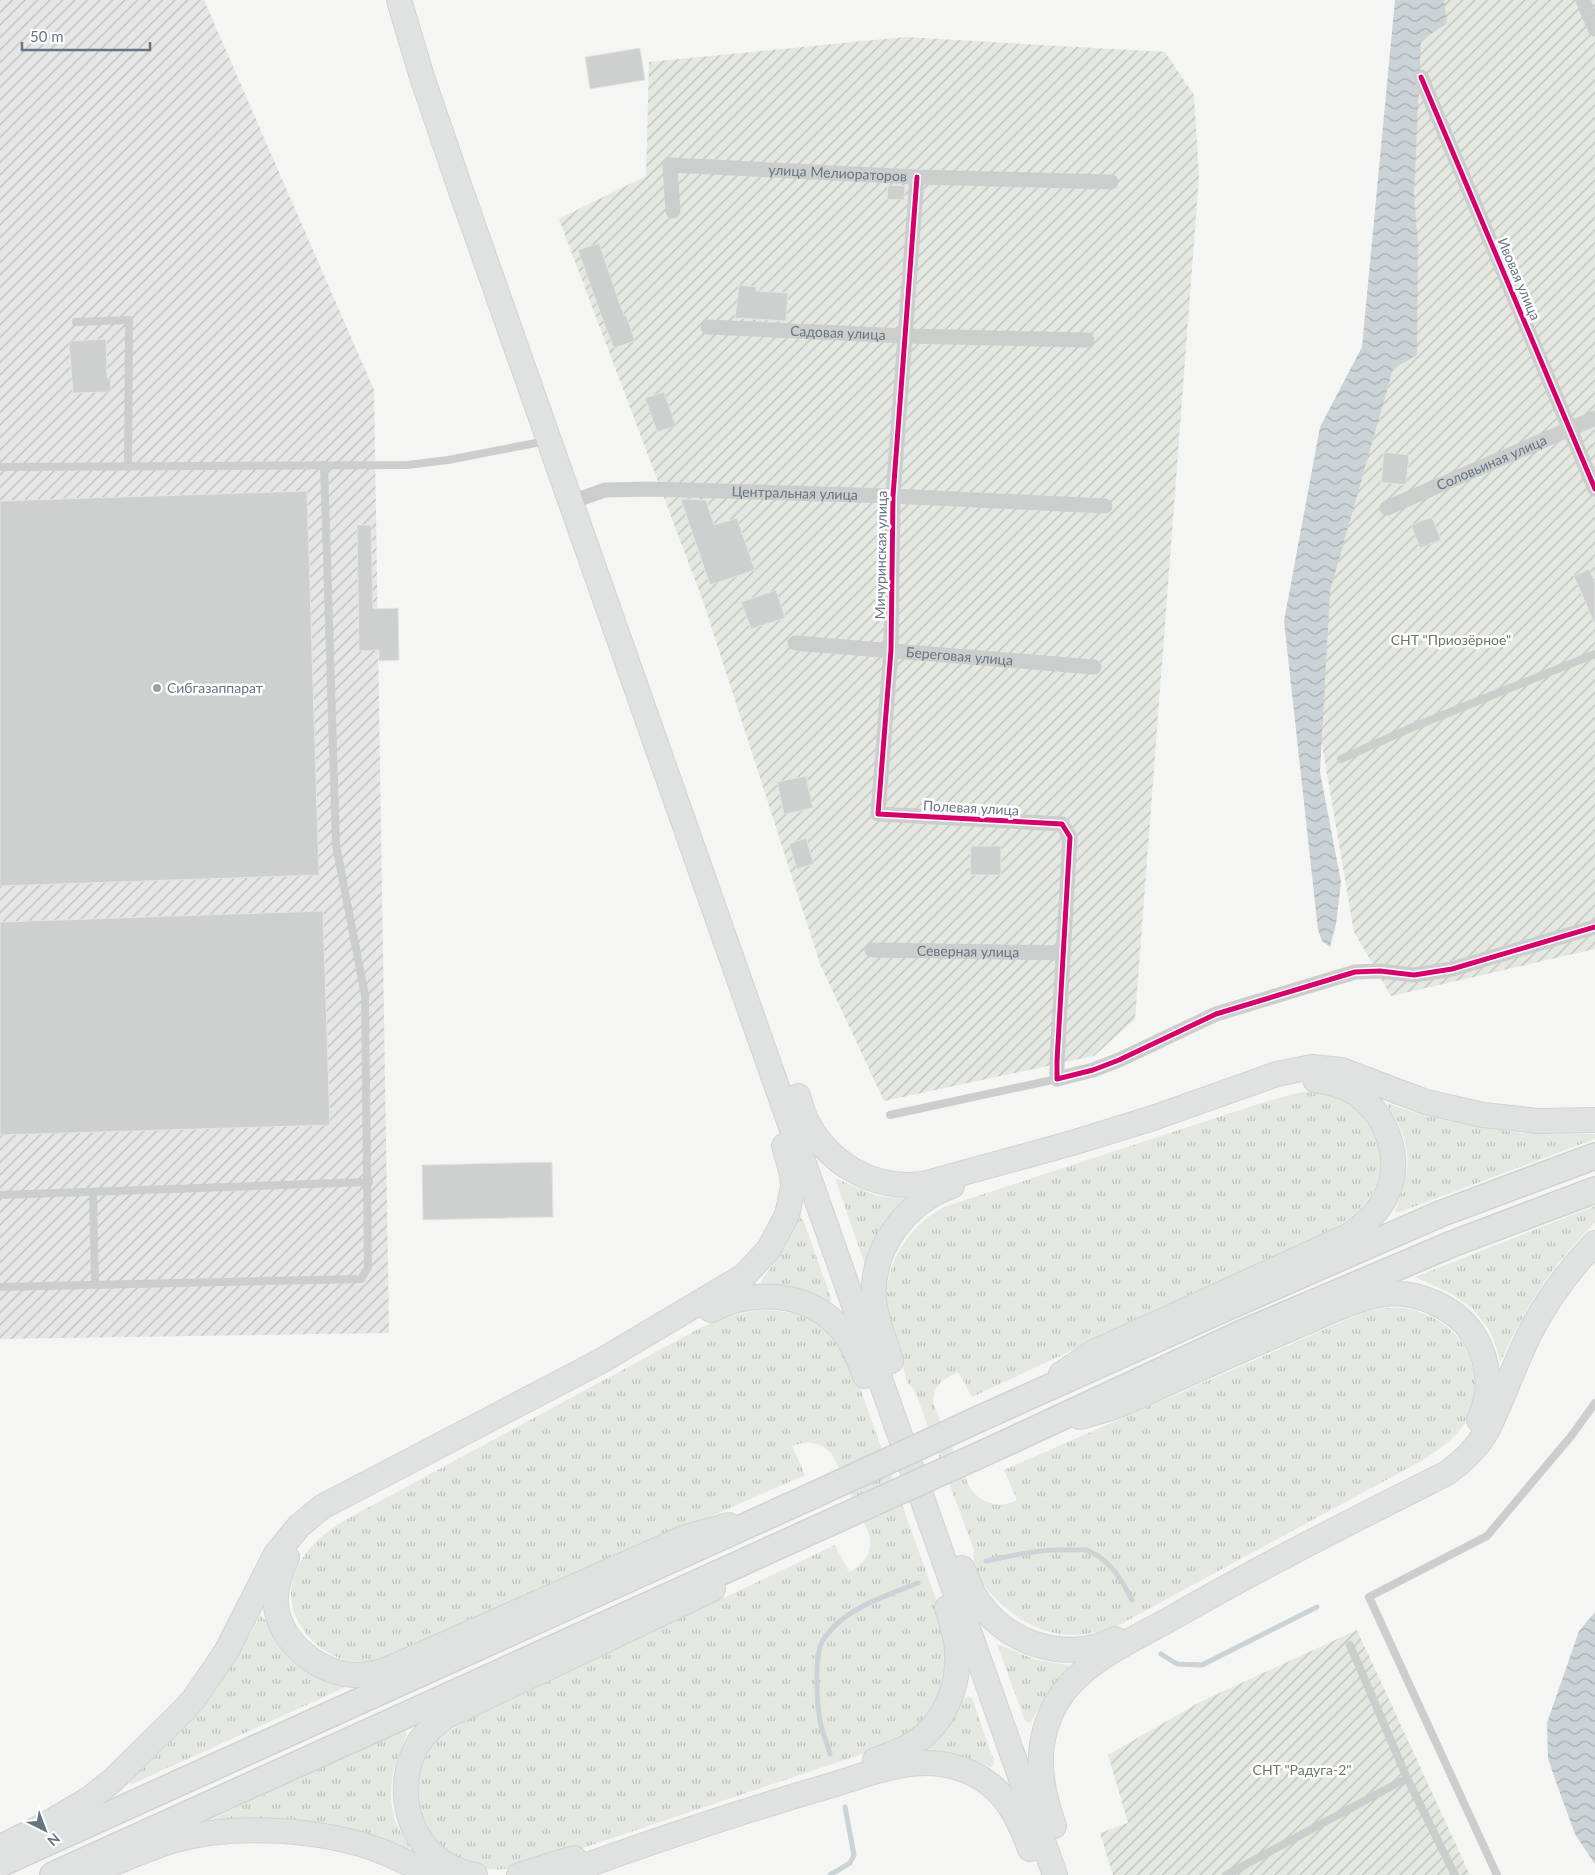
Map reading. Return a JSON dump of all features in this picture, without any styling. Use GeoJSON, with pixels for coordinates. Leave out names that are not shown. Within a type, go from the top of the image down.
{"type":"FeatureCollection","features":[{"type":"Feature","properties":{"kind":"highway"},"geometry":{"type":"LineString","coordinates":[[0,1864],[1023,1399],[1440,1214],[1595,1156]]}},
{"type":"Feature","properties":{"kind":"highway"},"geometry":{"type":"LineString","coordinates":[[53,1875],[1035,1430],[1240,1334],[1452,1244],[1595,1190]]}},
{"type":"Feature","properties":{"kind":"main road"},"geometry":{"type":"LineString","coordinates":[[399,0],[440,129],[1056,1875]]}},
{"type":"Feature","properties":{"kind":"main road"},"geometry":{"type":"LineString","coordinates":[[625,655],[672,741],[806,1120],[830,1154],[841,1164],[862,1176],[889,1184],[912,1186],[923,1184],[1072,1143],[1153,1118],[1277,1074],[1302,1068],[1325,1067],[1348,1072],[1406,1095],[1446,1108],[1516,1120],[1559,1122],[1595,1120]]}},
{"type":"Feature","properties":{"kind":"main road"},"geometry":{"type":"LineString","coordinates":[[0,1846],[45,1825],[89,1798],[113,1780],[181,1713],[193,1700],[226,1652],[271,1562],[299,1526],[322,1507],[600,1361],[744,1276],[769,1249],[778,1234],[787,1215],[793,1188],[788,1158],[647,758],[625,655]]}},
{"type":"Feature","properties":{"kind":"main road"},"geometry":{"type":"LineString","coordinates":[[1023,1399],[1094,1352],[1348,1236],[1360,1228],[1375,1213],[1385,1198],[1390,1184],[1393,1155],[1390,1142],[1378,1115],[1369,1104],[1354,1093],[1327,1082],[1303,1080],[1290,1082],[1214,1104],[1153,1118]]}},
{"type":"Feature","properties":{"kind":"main road"},"geometry":{"type":"LineString","coordinates":[[900,1432],[896,1374],[878,1318],[874,1297],[876,1268],[887,1241],[895,1228],[914,1208],[945,1189],[1019,1164],[1072,1143]]}},
{"type":"Feature","properties":{"kind":"main road"},"geometry":{"type":"LineString","coordinates":[[1071,1875],[1050,1813],[1041,1771],[1040,1752],[1043,1735],[1050,1716],[1058,1700],[1077,1676],[1100,1659],[1224,1588],[1315,1539],[1447,1473],[1469,1456],[1478,1446],[1492,1423],[1529,1334],[1542,1311],[1565,1276],[1595,1243]]}},
{"type":"Feature","properties":{"kind":"main road"},"geometry":{"type":"LineString","coordinates":[[1035,1430],[1115,1407],[1252,1345],[1369,1297],[1401,1293],[1431,1302],[1460,1320],[1479,1344],[1485,1360],[1488,1379],[1488,1394],[1480,1420],[1466,1441],[1438,1464],[1367,1504],[1315,1539]]}},
{"type":"Feature","properties":{"kind":"main road"},"geometry":{"type":"LineString","coordinates":[[600,1361],[648,1342],[734,1300],[760,1296],[785,1298],[815,1309],[839,1328],[855,1352],[868,1385],[900,1432]]}},
{"type":"Feature","properties":{"kind":"main road"},"geometry":{"type":"LineString","coordinates":[[477,1427],[437,1455],[332,1514],[306,1534],[289,1554],[279,1579],[276,1606],[283,1626],[290,1638],[309,1658],[330,1670],[344,1673],[370,1674],[386,1670],[686,1537],[772,1514]]}},
{"type":"Feature","properties":{"kind":"main road"},"geometry":{"type":"LineString","coordinates":[[929,1514],[956,1552],[973,1593],[991,1616],[1024,1640],[1051,1649],[1080,1650],[1099,1646],[1166,1612],[1224,1588]]}},
{"type":"Feature","properties":{"kind":"main road"},"geometry":{"type":"LineString","coordinates":[[784,1799],[830,1777],[902,1749],[927,1733],[942,1715],[950,1699],[956,1676],[957,1647],[932,1562],[929,1514]]}},
{"type":"Feature","properties":{"kind":"main road"},"geometry":{"type":"LineString","coordinates":[[475,1875],[449,1866],[430,1852],[415,1831],[409,1818],[405,1789],[407,1772],[418,1745],[426,1734],[447,1716],[712,1589],[785,1543]]}},
{"type":"Feature","properties":{"kind":"main road"},"geometry":{"type":"LineString","coordinates":[[559,1875],[666,1836],[784,1799],[909,1764],[932,1763],[958,1768],[986,1782],[1007,1800],[1022,1825],[1039,1875]]}},
{"type":"Feature","properties":{"kind":"main road"},"geometry":{"type":"LineString","coordinates":[[87,1875],[176,1840],[224,1832],[260,1830],[321,1836],[363,1845],[433,1875]]}},
{"type":"Feature","properties":{"kind":"main road"},"geometry":{"type":"LineString","coordinates":[[519,1875],[616,1845],[666,1836]]}},
{"type":"Feature","properties":{"kind":"street"},"geometry":{"type":"LineString","coordinates":[[1583,0],[1595,29]]}},
{"type":"Feature","properties":{"kind":"street","name":"Ивовая улица"},"geometry":{"type":"LineString","coordinates":[[1421,77],[1595,489]]}},
{"type":"Feature","properties":{"kind":"street","name":"улица Мелиораторов"},"geometry":{"type":"LineString","coordinates":[[673,211],[670,166],[917,177],[1111,182]]}},
{"type":"Feature","properties":{"kind":"street","name":"Мичуринская улица"},"geometry":{"type":"LineString","coordinates":[[878,814],[891,650],[893,496],[917,177]]}},
{"type":"Feature","properties":{"kind":"street","name":"Садовая улица"},"geometry":{"type":"LineString","coordinates":[[708,327],[906,336],[1087,340]]}},
{"type":"Feature","properties":{"kind":"street","name":"Соловьиная улица"},"geometry":{"type":"LineString","coordinates":[[1387,508],[1595,418]]}},
{"type":"Feature","properties":{"kind":"street","name":"Центральная улица"},"geometry":{"type":"LineString","coordinates":[[571,502],[605,490],[650,488],[893,496],[1105,506]]}},
{"type":"Feature","properties":{"kind":"street","name":"Береговая улица"},"geometry":{"type":"LineString","coordinates":[[795,643],[1094,667]]}},
{"type":"Feature","properties":{"kind":"street","name":"Полевая улица"},"geometry":{"type":"LineString","coordinates":[[878,814],[1062,824],[1070,837],[1064,953]]}},
{"type":"Feature","properties":{"kind":"street"},"geometry":{"type":"LineString","coordinates":[[1064,953],[1056,1061],[1057,1079],[1094,1070],[1119,1060],[1216,1014],[1354,972],[1380,971],[1414,975],[1452,969],[1595,927]]}},
{"type":"Feature","properties":{"kind":"street","name":"Северная улица"},"geometry":{"type":"LineString","coordinates":[[872,950],[1064,953]]}},
{"type":"Feature","properties":{"kind":"lane"},"geometry":{"type":"LineString","coordinates":[[76,322],[129,320],[128,466]]}},
{"type":"Feature","properties":{"kind":"lane"},"geometry":{"type":"LineString","coordinates":[[0,467],[407,464],[448,460],[550,440]]}},
{"type":"Feature","properties":{"kind":"lane"},"geometry":{"type":"LineString","coordinates":[[0,1286],[361,1279],[368,1267],[369,1182],[365,995],[336,845],[324,465]]}},
{"type":"Feature","properties":{"kind":"lane"},"geometry":{"type":"LineString","coordinates":[[1341,759],[1413,727],[1595,654]]}},
{"type":"Feature","properties":{"kind":"lane"},"geometry":{"type":"LineString","coordinates":[[890,1115],[1057,1079]]}},
{"type":"Feature","properties":{"kind":"lane"},"geometry":{"type":"LineString","coordinates":[[0,1195],[369,1182]]}},
{"type":"Feature","properties":{"kind":"lane"},"geometry":{"type":"LineString","coordinates":[[94,1192],[95,1284]]}},
{"type":"Feature","properties":{"kind":"lane"},"geometry":{"type":"LineString","coordinates":[[1497,1875],[1369,1597],[1487,1536],[1572,1435],[1595,1403]]}},
{"type":"Feature","properties":{"kind":"lane"},"geometry":{"type":"LineString","coordinates":[[1350,1645],[1407,1778],[1455,1875]]}},
{"type":"Feature","properties":{"kind":"lane"},"geometry":{"type":"LineString","coordinates":[[1226,1875],[1407,1778]]}},
{"type":"Feature","properties":{"kind":"shaded area"},"geometry":{"type":"Polygon","coordinates":[[[0,0],[204,0],[374,390],[389,1333],[0,1339],[0,0]]]}},
{"type":"Feature","properties":{"kind":"green space","name":"СНТ \"Приозёрное\""},"geometry":{"type":"Polygon","coordinates":[[[1413,0],[1595,0],[1595,949],[1391,996],[1354,932],[1303,633],[1385,314],[1413,0]]]}},
{"type":"Feature","properties":{"kind":"green space"},"geometry":{"type":"Polygon","coordinates":[[[905,37],[1165,52],[1194,95],[1199,176],[1135,1019],[1094,1056],[884,1101],[820,964],[703,601],[559,219],[646,176],[649,62],[905,37]]]}},
{"type":"Feature","properties":{"kind":"green space"},"geometry":{"type":"Polygon","coordinates":[[[1301,1092],[1330,1096],[1343,1101],[1364,1117],[1372,1128],[1380,1156],[1380,1171],[1374,1189],[1365,1203],[1339,1226],[972,1397],[958,1372],[943,1380],[935,1392],[933,1403],[969,1486],[978,1497],[990,1503],[1003,1504],[1017,1500],[1004,1470],[1364,1312],[1381,1309],[1403,1308],[1426,1314],[1441,1322],[1464,1345],[1471,1359],[1475,1375],[1476,1392],[1469,1417],[1452,1438],[1423,1460],[1119,1625],[1094,1633],[1068,1635],[1050,1632],[1024,1621],[998,1601],[979,1576],[974,1563],[974,1550],[914,1389],[908,1384],[888,1319],[886,1295],[893,1264],[900,1250],[908,1237],[919,1226],[944,1207],[1261,1103],[1301,1092]]]}},
{"type":"Feature","properties":{"kind":"green space"},"geometry":{"type":"Polygon","coordinates":[[[1387,1103],[1422,1115],[1479,1127],[1521,1133],[1595,1134],[1595,1139],[1397,1213],[1395,1211],[1407,1170],[1407,1150],[1400,1127],[1387,1103]]]}},
{"type":"Feature","properties":{"kind":"green space"},"geometry":{"type":"Polygon","coordinates":[[[837,1179],[877,1196],[908,1199],[867,1264],[864,1262],[836,1181],[837,1179]]]}},
{"type":"Feature","properties":{"kind":"green space"},"geometry":{"type":"Polygon","coordinates":[[[1595,1206],[1595,1223],[1565,1255],[1541,1286],[1500,1361],[1494,1340],[1488,1328],[1472,1308],[1450,1293],[1415,1277],[1595,1206]]]}},
{"type":"Feature","properties":{"kind":"green space"},"geometry":{"type":"Polygon","coordinates":[[[800,1217],[804,1222],[831,1298],[830,1302],[800,1289],[760,1283],[785,1247],[800,1217]]]}},
{"type":"Feature","properties":{"kind":"green space"},"geometry":{"type":"Polygon","coordinates":[[[757,1310],[789,1313],[802,1316],[814,1322],[834,1339],[852,1366],[940,1610],[948,1656],[940,1699],[922,1724],[898,1742],[538,1863],[499,1869],[474,1867],[466,1864],[450,1854],[433,1836],[425,1824],[420,1810],[418,1782],[421,1767],[427,1754],[436,1742],[467,1720],[835,1545],[849,1572],[859,1566],[866,1558],[870,1548],[870,1536],[832,1454],[823,1446],[808,1442],[792,1446],[805,1475],[384,1659],[360,1662],[346,1660],[326,1651],[308,1636],[301,1626],[292,1605],[292,1584],[298,1566],[310,1548],[338,1524],[702,1327],[722,1318],[757,1310]]]}},
{"type":"Feature","properties":{"kind":"green space"},"geometry":{"type":"Polygon","coordinates":[[[260,1616],[269,1626],[282,1649],[294,1663],[316,1676],[345,1685],[344,1688],[130,1785],[130,1780],[187,1724],[219,1685],[247,1641],[260,1616]]]}},
{"type":"Feature","properties":{"kind":"green space","name":"СНТ \"Радуга-2\""},"geometry":{"type":"Polygon","coordinates":[[[1357,1630],[1470,1875],[1113,1875],[1100,1833],[1128,1823],[1108,1755],[1200,1702],[1357,1630]]]}},
{"type":"Feature","properties":{"kind":"green space"},"geometry":{"type":"Polygon","coordinates":[[[997,1644],[1036,1660],[1068,1665],[1069,1668],[1047,1694],[1030,1723],[1025,1721],[997,1644]]]}},
{"type":"Feature","properties":{"kind":"green space"},"geometry":{"type":"Polygon","coordinates":[[[968,1696],[972,1698],[994,1761],[991,1767],[951,1754],[925,1752],[924,1749],[945,1730],[968,1696]]]}},
{"type":"Feature","properties":{"kind":"green space"},"geometry":{"type":"Polygon","coordinates":[[[403,1731],[407,1734],[392,1778],[391,1801],[397,1825],[410,1849],[374,1836],[341,1828],[211,1821],[218,1816],[403,1731]]]}},
{"type":"Feature","properties":{"kind":"water"},"geometry":{"type":"Polygon","coordinates":[[[1395,0],[1444,0],[1447,23],[1421,41],[1414,194],[1418,246],[1417,355],[1393,369],[1330,591],[1320,772],[1341,882],[1336,924],[1330,947],[1322,941],[1318,930],[1284,621],[1320,427],[1362,347],[1395,0]]]}},
{"type":"Feature","properties":{"kind":"water"},"geometry":{"type":"Polygon","coordinates":[[[1595,1612],[1595,1864],[1575,1834],[1556,1782],[1548,1758],[1547,1723],[1579,1631],[1595,1612]]]}},
{"type":"Feature","properties":{"kind":"building"},"geometry":{"type":"Polygon","coordinates":[[[640,48],[645,80],[590,89],[585,57],[640,48]]]}},
{"type":"Feature","properties":{"kind":"building"},"geometry":{"type":"Polygon","coordinates":[[[888,185],[905,186],[904,200],[887,199],[888,185]]]}},
{"type":"Feature","properties":{"kind":"building"},"geometry":{"type":"Polygon","coordinates":[[[599,243],[624,316],[626,315],[635,341],[614,348],[578,250],[599,243]]]}},
{"type":"Feature","properties":{"kind":"building"},"geometry":{"type":"Polygon","coordinates":[[[739,285],[756,287],[756,291],[788,293],[786,321],[735,318],[739,285]]]}},
{"type":"Feature","properties":{"kind":"building"},"geometry":{"type":"Polygon","coordinates":[[[106,339],[107,378],[110,378],[111,392],[73,393],[69,341],[106,339]]]}},
{"type":"Feature","properties":{"kind":"building"},"geometry":{"type":"Polygon","coordinates":[[[664,392],[676,426],[657,432],[645,398],[664,392]]]}},
{"type":"Feature","properties":{"kind":"building"},"geometry":{"type":"Polygon","coordinates":[[[1384,452],[1409,455],[1406,485],[1381,482],[1384,452]]]}},
{"type":"Feature","properties":{"kind":"building","name":"Сибгазаппарат"},"geometry":{"type":"Polygon","coordinates":[[[307,491],[319,875],[0,886],[0,501],[307,491]]]}},
{"type":"Feature","properties":{"kind":"building"},"geometry":{"type":"Polygon","coordinates":[[[681,500],[706,500],[714,525],[737,518],[755,570],[710,585],[681,500]]]}},
{"type":"Feature","properties":{"kind":"building"},"geometry":{"type":"Polygon","coordinates":[[[1432,517],[1441,540],[1420,548],[1411,525],[1432,517]]]}},
{"type":"Feature","properties":{"kind":"building"},"geometry":{"type":"Polygon","coordinates":[[[357,525],[371,525],[373,609],[398,608],[399,660],[379,661],[379,650],[359,651],[357,525]]]}},
{"type":"Feature","properties":{"kind":"building"},"geometry":{"type":"Polygon","coordinates":[[[1589,569],[1595,582],[1595,625],[1574,576],[1589,569]]]}},
{"type":"Feature","properties":{"kind":"building"},"geometry":{"type":"Polygon","coordinates":[[[776,590],[785,618],[751,629],[741,602],[776,590]]]}},
{"type":"Feature","properties":{"kind":"building"},"geometry":{"type":"Polygon","coordinates":[[[806,776],[813,808],[784,814],[777,782],[806,776]]]}},
{"type":"Feature","properties":{"kind":"building"},"geometry":{"type":"Polygon","coordinates":[[[806,838],[814,864],[797,869],[789,844],[806,838]]]}},
{"type":"Feature","properties":{"kind":"building"},"geometry":{"type":"Polygon","coordinates":[[[971,846],[1001,846],[1001,875],[970,875],[971,846]]]}},
{"type":"Feature","properties":{"kind":"building"},"geometry":{"type":"Polygon","coordinates":[[[323,911],[330,1125],[0,1135],[0,922],[323,911]]]}},
{"type":"Feature","properties":{"kind":"building"},"geometry":{"type":"Polygon","coordinates":[[[552,1162],[553,1217],[423,1220],[422,1165],[552,1162]]]}},
{"type":"Feature","properties":{"kind":"waterway"},"geometry":{"type":"LineString","coordinates":[[986,1561],[1041,1551],[1087,1550],[1097,1555],[1110,1566],[1120,1578],[1132,1600]]}},
{"type":"Feature","properties":{"kind":"waterway"},"geometry":{"type":"LineString","coordinates":[[830,1754],[821,1725],[818,1704],[817,1669],[819,1649],[822,1642],[830,1631],[852,1612],[918,1583]]}},
{"type":"Feature","properties":{"kind":"waterway"},"geometry":{"type":"LineString","coordinates":[[1161,1654],[1177,1664],[1202,1665],[1317,1607]]}},
{"type":"Feature","properties":{"kind":"waterway"},"geometry":{"type":"LineString","coordinates":[[830,1875],[850,1863],[854,1855],[845,1807]]}},
{"type":"Feature","properties":{"kind":"cycle path"},"geometry":{"type":"LineString","coordinates":[[1421,77],[1595,489]]}},
{"type":"Feature","properties":{"kind":"cycle path"},"geometry":{"type":"LineString","coordinates":[[917,177],[893,496],[891,650],[878,814],[1062,824],[1070,837],[1057,1079],[1093,1070],[1119,1060],[1216,1014],[1355,972],[1380,971],[1414,975],[1452,969],[1595,927]]}},
{"type":"Feature","properties":{"kind":"place","name":"Сибгазаппарат"},"geometry":{"type":"Point","coordinates":[157,688]}}]}
